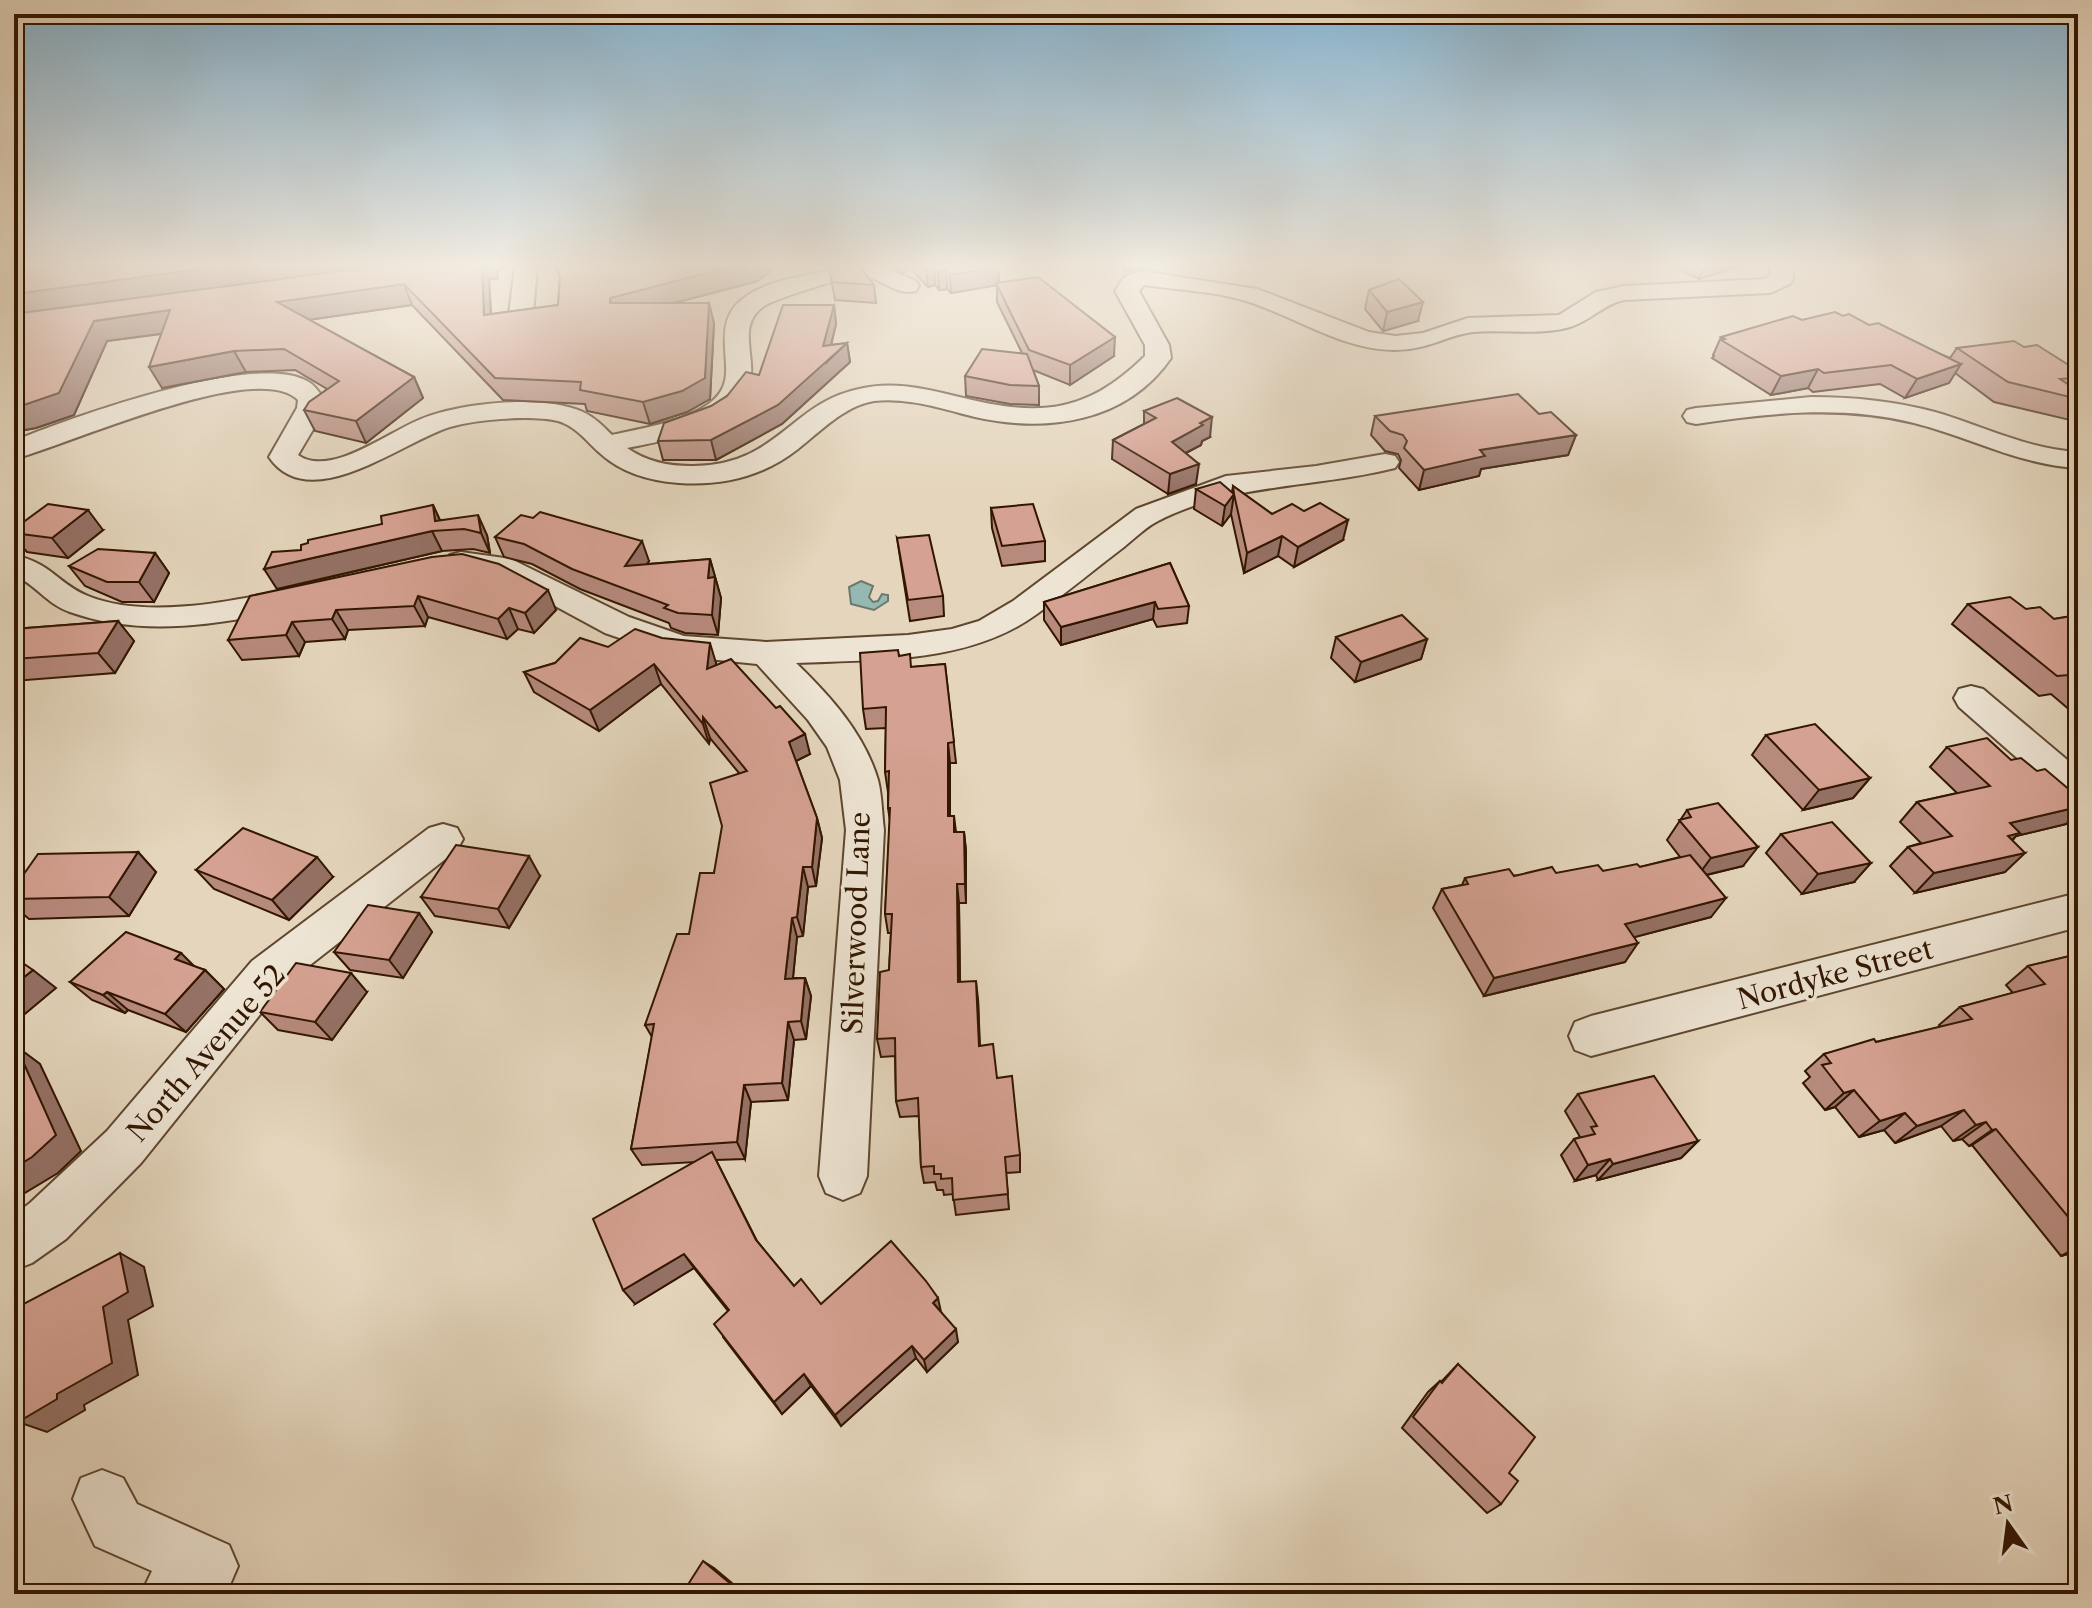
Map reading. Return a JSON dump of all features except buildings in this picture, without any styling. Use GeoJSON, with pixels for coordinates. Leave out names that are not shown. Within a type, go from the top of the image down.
{"type":"FeatureCollection","features":[{"type":"Feature","properties":{"kind":"street"},"geometry":{"type":"LineString","coordinates":[[607,444],[687,423],[716,409],[732,395],[739,378],[737,342]]}},
{"type":"Feature","properties":{"kind":"street"},"geometry":{"type":"LineString","coordinates":[[14,451],[114,414],[213,389],[274,382],[297,386],[311,399],[312,410],[285,446],[283,457],[291,467],[310,472],[338,468],[366,458],[420,426],[449,418],[553,413],[572,416],[590,427],[620,456],[647,468],[705,474],[734,471],[759,462],[831,407],[853,397],[875,393],[928,397],[1023,418],[1053,418],[1082,413],[1106,402],[1158,358],[1155,342]]}},
{"type":"Feature","properties":{"kind":"street"},"geometry":{"type":"LineString","coordinates":[[1696,416],[1797,404],[1883,409],[1923,417],[2035,456],[2078,460]]}},
{"type":"Feature","properties":{"kind":"street"},"geometry":{"type":"LineString","coordinates":[[431,566],[473,561],[500,566],[617,625],[681,647],[766,653],[908,646],[953,640],[991,629],[1024,608],[1146,515],[1226,485],[1316,475],[1385,462]]}},
{"type":"Feature","properties":{"kind":"street"},"geometry":{"type":"LineString","coordinates":[[14,565],[43,575],[55,591],[78,604],[122,615],[176,615],[232,610],[329,590]]}},
{"type":"Feature","properties":{"kind":"street","name":"Silverwood Lane"},"geometry":{"type":"LineString","coordinates":[[766,653],[814,702],[837,732],[859,779],[865,830],[843,1176]]}},
{"type":"Feature","properties":{"kind":"street"},"geometry":{"type":"LineString","coordinates":[[1971,698],[2078,790]]}},
{"type":"Feature","properties":{"kind":"street","name":"North Avenue 52"},"geometry":{"type":"LineString","coordinates":[[14,1245],[48,1221],[124,1147],[267,974],[443,839]]}},
{"type":"Feature","properties":{"kind":"street","name":"Nordyke Street"},"geometry":{"type":"LineString","coordinates":[[1591,1036],[2078,910]]}},
{"type":"Feature","properties":{"kind":"street"},"geometry":{"type":"LineString","coordinates":[[102,1499],[116,1525],[208,1566],[172,1594]]}},
{"type":"Feature","properties":{"kind":"water"},"geometry":{"type":"Polygon","coordinates":[[[861,581],[873,586],[869,597],[873,602],[878,601],[882,594],[888,595],[888,601],[874,610],[851,604],[849,587],[861,581]]]}}]}
